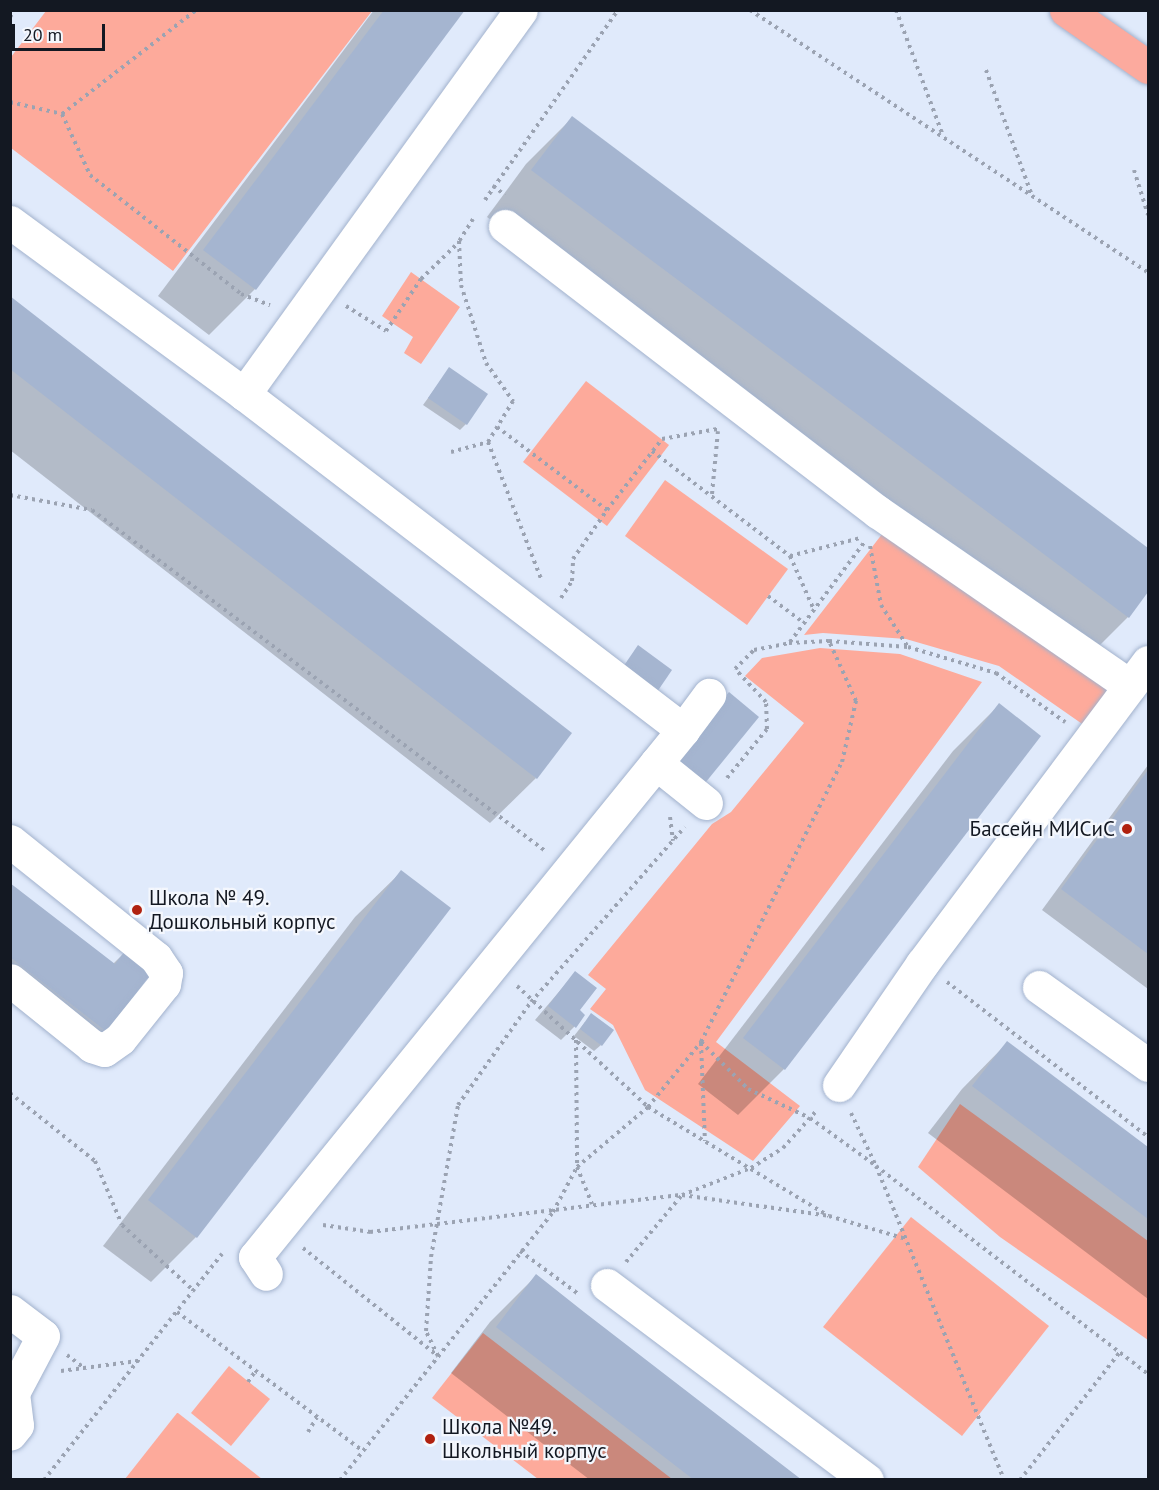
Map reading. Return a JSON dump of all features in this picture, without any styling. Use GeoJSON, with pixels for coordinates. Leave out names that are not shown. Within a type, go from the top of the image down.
{"type":"FeatureCollection","features":[{"type":"Feature","properties":{"kind":"main road"},"geometry":{"type":"LineString","coordinates":[[1066,10],[1149,67]]}},
{"type":"Feature","properties":{"kind":"lane"},"geometry":{"type":"LineString","coordinates":[[244,394],[521,10]]}},
{"type":"Feature","properties":{"kind":"lane"},"geometry":{"type":"LineString","coordinates":[[488,215],[879,512],[1139,674],[922,964],[839,1085]]}},
{"type":"Feature","properties":{"kind":"lane"},"geometry":{"type":"LineString","coordinates":[[10,222],[244,394],[683,730]]}},
{"type":"Feature","properties":{"kind":"lane"},"geometry":{"type":"LineString","coordinates":[[266,1274],[255,1257],[656,764],[709,695]]}},
{"type":"Feature","properties":{"kind":"lane"},"geometry":{"type":"LineString","coordinates":[[656,764],[706,803]]}},
{"type":"Feature","properties":{"kind":"lane"},"geometry":{"type":"LineString","coordinates":[[10,841],[156,958],[166,973],[164,984],[120,1040],[104,1050],[92,1046],[10,980]]}},
{"type":"Feature","properties":{"kind":"lane"},"geometry":{"type":"LineString","coordinates":[[1039,987],[1149,1065]]}},
{"type":"Feature","properties":{"kind":"lane"},"geometry":{"type":"LineString","coordinates":[[607,1285],[867,1479]]}},
{"type":"Feature","properties":{"kind":"lane"},"geometry":{"type":"LineString","coordinates":[[10,1311],[43,1336],[13,1393],[16,1425],[10,1434]]}},
{"type":"Feature","properties":{"kind":"path"},"geometry":{"type":"LineString","coordinates":[[10,17],[15,10]]}},
{"type":"Feature","properties":{"kind":"path"},"geometry":{"type":"LineString","coordinates":[[62,114],[196,10]]}},
{"type":"Feature","properties":{"kind":"path"},"geometry":{"type":"LineString","coordinates":[[318,289],[386,331],[421,279],[488,215],[618,10]]}},
{"type":"Feature","properties":{"kind":"path"},"geometry":{"type":"LineString","coordinates":[[750,10],[1149,272]]}},
{"type":"Feature","properties":{"kind":"path"},"geometry":{"type":"LineString","coordinates":[[896,10],[943,137]]}},
{"type":"Feature","properties":{"kind":"path"},"geometry":{"type":"LineString","coordinates":[[986,70],[1032,195]]}},
{"type":"Feature","properties":{"kind":"path"},"geometry":{"type":"LineString","coordinates":[[10,102],[62,114]]}},
{"type":"Feature","properties":{"kind":"path"},"geometry":{"type":"LineString","coordinates":[[62,114],[90,175],[241,294],[274,307]]}},
{"type":"Feature","properties":{"kind":"path"},"geometry":{"type":"LineString","coordinates":[[1134,171],[1149,215]]}},
{"type":"Feature","properties":{"kind":"path"},"geometry":{"type":"LineString","coordinates":[[452,452],[488,442],[513,401],[486,363],[461,285],[459,241]]}},
{"type":"Feature","properties":{"kind":"path"},"geometry":{"type":"LineString","coordinates":[[497,427],[607,510]]}},
{"type":"Feature","properties":{"kind":"path"},"geometry":{"type":"LineString","coordinates":[[563,639],[553,609],[572,581],[573,559],[607,510],[662,439],[718,428],[712,494]]}},
{"type":"Feature","properties":{"kind":"path"},"geometry":{"type":"LineString","coordinates":[[488,442],[545,587]]}},
{"type":"Feature","properties":{"kind":"path"},"geometry":{"type":"LineString","coordinates":[[652,451],[712,494],[790,556],[814,610]]}},
{"type":"Feature","properties":{"kind":"path"},"geometry":{"type":"LineString","coordinates":[[10,495],[92,510],[550,854]]}},
{"type":"Feature","properties":{"kind":"path"},"geometry":{"type":"LineString","coordinates":[[790,556],[869,536]]}},
{"type":"Feature","properties":{"kind":"path"},"geometry":{"type":"LineString","coordinates":[[789,643],[869,536]]}},
{"type":"Feature","properties":{"kind":"path"},"geometry":{"type":"LineString","coordinates":[[869,536],[881,605],[908,647]]}},
{"type":"Feature","properties":{"kind":"path"},"geometry":{"type":"LineString","coordinates":[[768,596],[804,623]]}},
{"type":"Feature","properties":{"kind":"path"},"geometry":{"type":"LineString","coordinates":[[340,1479],[553,1212],[577,1167],[648,1107],[701,1042],[842,762],[856,701],[829,641]]}},
{"type":"Feature","properties":{"kind":"path"},"geometry":{"type":"LineString","coordinates":[[438,1356],[426,1331],[435,1224],[458,1105],[531,1002],[706,803],[767,729],[766,702],[735,669],[754,650],[789,643],[829,641],[908,647],[996,673],[1090,739]]}},
{"type":"Feature","properties":{"kind":"path"},"geometry":{"type":"LineString","coordinates":[[956,988],[1149,1137]]}},
{"type":"Feature","properties":{"kind":"path"},"geometry":{"type":"LineString","coordinates":[[531,1002],[576,1039],[648,1107],[829,1216]]}},
{"type":"Feature","properties":{"kind":"path"},"geometry":{"type":"LineString","coordinates":[[576,1039],[577,1167],[592,1204]]}},
{"type":"Feature","properties":{"kind":"path"},"geometry":{"type":"LineString","coordinates":[[701,1042],[748,1089],[810,1118],[1149,1374]]}},
{"type":"Feature","properties":{"kind":"path"},"geometry":{"type":"LineString","coordinates":[[701,1042],[705,1141]]}},
{"type":"Feature","properties":{"kind":"path"},"geometry":{"type":"LineString","coordinates":[[607,1285],[682,1195],[751,1168],[783,1148],[839,1085],[907,1240],[1004,1479]]}},
{"type":"Feature","properties":{"kind":"path"},"geometry":{"type":"LineString","coordinates":[[10,1093],[95,1161],[122,1225],[194,1290]]}},
{"type":"Feature","properties":{"kind":"path"},"geometry":{"type":"LineString","coordinates":[[284,1224],[370,1232],[682,1195],[829,1216],[907,1240]]}},
{"type":"Feature","properties":{"kind":"path"},"geometry":{"type":"LineString","coordinates":[[284,1224],[438,1356]]}},
{"type":"Feature","properties":{"kind":"path"},"geometry":{"type":"LineString","coordinates":[[44,1479],[226,1249]]}},
{"type":"Feature","properties":{"kind":"path"},"geometry":{"type":"LineString","coordinates":[[177,1312],[363,1451]]}},
{"type":"Feature","properties":{"kind":"path"},"geometry":{"type":"LineString","coordinates":[[1020,1479],[1120,1352]]}},
{"type":"Feature","properties":{"kind":"path"},"geometry":{"type":"LineString","coordinates":[[58,1371],[138,1360]]}},
{"type":"Feature","properties":{"kind":"path"},"geometry":{"type":"LineString","coordinates":[[248,1382],[256,1370]]}},
{"type":"Feature","properties":{"kind":"path"},"geometry":{"type":"LineString","coordinates":[[308,1432],[316,1417]]}},
{"type":"Feature","properties":{"kind":"shaded area"},"geometry":{"type":"Polygon","coordinates":[[[46,11],[372,11],[173,271],[11,148],[11,57],[46,11]]]}},
{"type":"Feature","properties":{"kind":"shaded area"},"geometry":{"type":"Polygon","coordinates":[[[411,272],[460,307],[421,364],[404,353],[413,337],[382,316],[411,272]]]}},
{"type":"Feature","properties":{"kind":"shaded area"},"geometry":{"type":"Polygon","coordinates":[[[586,381],[669,445],[607,526],[523,462],[586,381]]]}},
{"type":"Feature","properties":{"kind":"shaded area"},"geometry":{"type":"Polygon","coordinates":[[[665,480],[788,569],[747,625],[625,536],[665,480]]]}},
{"type":"Feature","properties":{"kind":"shaded area"},"geometry":{"type":"Polygon","coordinates":[[[886,529],[1117,687],[1088,728],[999,666],[906,639],[823,633],[804,635],[886,529]]]}},
{"type":"Feature","properties":{"kind":"shaded area"},"geometry":{"type":"Polygon","coordinates":[[[820,648],[900,654],[982,682],[716,1042],[800,1106],[753,1161],[645,1090],[613,1025],[590,1009],[606,989],[588,975],[712,824],[731,812],[804,723],[745,676],[762,658],[820,648]]]}},
{"type":"Feature","properties":{"kind":"shaded area"},"geometry":{"type":"Polygon","coordinates":[[[960,1104],[1148,1241],[1148,1340],[1000,1237],[918,1167],[960,1104]]]}},
{"type":"Feature","properties":{"kind":"shaded area"},"geometry":{"type":"Polygon","coordinates":[[[911,1217],[1049,1326],[962,1436],[823,1327],[911,1217]]]}},
{"type":"Feature","properties":{"kind":"shaded area"},"geometry":{"type":"Polygon","coordinates":[[[483,1333],[672,1479],[538,1479],[432,1398],[483,1333]]]}},
{"type":"Feature","properties":{"kind":"shaded area"},"geometry":{"type":"Polygon","coordinates":[[[229,1366],[270,1399],[231,1446],[191,1413],[229,1366]]]}},
{"type":"Feature","properties":{"kind":"shaded area"},"geometry":{"type":"Polygon","coordinates":[[[178,1413],[262,1479],[125,1479],[178,1413]]]}},
{"type":"Feature","properties":{"kind":"building"},"geometry":{"type":"Polygon","coordinates":[[[384,10],[465,10],[256,290],[203,250],[384,10]]]}},
{"type":"Feature","properties":{"kind":"building"},"geometry":{"type":"Polygon","coordinates":[[[572,116],[1148,548],[1148,592],[1129,618],[531,170],[572,116]]]}},
{"type":"Feature","properties":{"kind":"building"},"geometry":{"type":"Polygon","coordinates":[[[10,296],[572,733],[537,779],[10,369],[10,296]]]}},
{"type":"Feature","properties":{"kind":"building"},"geometry":{"type":"Polygon","coordinates":[[[449,367],[488,394],[467,425],[428,398],[449,367]]]}},
{"type":"Feature","properties":{"kind":"building"},"geometry":{"type":"Polygon","coordinates":[[[638,645],[672,670],[657,692],[623,667],[638,645]]]}},
{"type":"Feature","properties":{"kind":"building"},"geometry":{"type":"Polygon","coordinates":[[[729,692],[759,717],[701,788],[671,763],[729,692]]]}},
{"type":"Feature","properties":{"kind":"building"},"geometry":{"type":"Polygon","coordinates":[[[999,703],[1041,736],[785,1070],[743,1038],[999,703]]]}},
{"type":"Feature","properties":{"kind":"building","name":"Бассейн МИСиС"},"geometry":{"type":"Polygon","coordinates":[[[1148,770],[1148,954],[1061,889],[1148,770]]]}},
{"type":"Feature","properties":{"kind":"building"},"geometry":{"type":"Polygon","coordinates":[[[401,870],[451,908],[197,1238],[148,1200],[401,870]]]}},
{"type":"Feature","properties":{"kind":"building"},"geometry":{"type":"Polygon","coordinates":[[[10,883],[115,964],[129,946],[156,967],[107,1032],[10,957],[10,883]]]}},
{"type":"Feature","properties":{"kind":"building"},"geometry":{"type":"Polygon","coordinates":[[[575,971],[597,988],[580,1010],[585,1015],[576,1028],[548,1006],[575,971]]]}},
{"type":"Feature","properties":{"kind":"building"},"geometry":{"type":"Polygon","coordinates":[[[591,1013],[614,1030],[602,1046],[580,1029],[591,1013]]]}},
{"type":"Feature","properties":{"kind":"building"},"geometry":{"type":"Polygon","coordinates":[[[1007,1041],[1148,1147],[1148,1219],[972,1086],[1007,1041]]]}},
{"type":"Feature","properties":{"kind":"building"},"geometry":{"type":"Polygon","coordinates":[[[536,1274],[802,1480],[694,1480],[496,1327],[536,1274]]]}},
{"type":"Feature","properties":{"kind":"place","name":"Бассейн МИСиС"},"geometry":{"type":"Point","coordinates":[1127,829]}},
{"type":"Feature","properties":{"kind":"place","name":"Школа № 49. Дошкольный корпус"},"geometry":{"type":"Point","coordinates":[137,910]}},
{"type":"Feature","properties":{"kind":"place","name":"Школа №49. Школьный корпус"},"geometry":{"type":"Point","coordinates":[430,1439]}}]}
